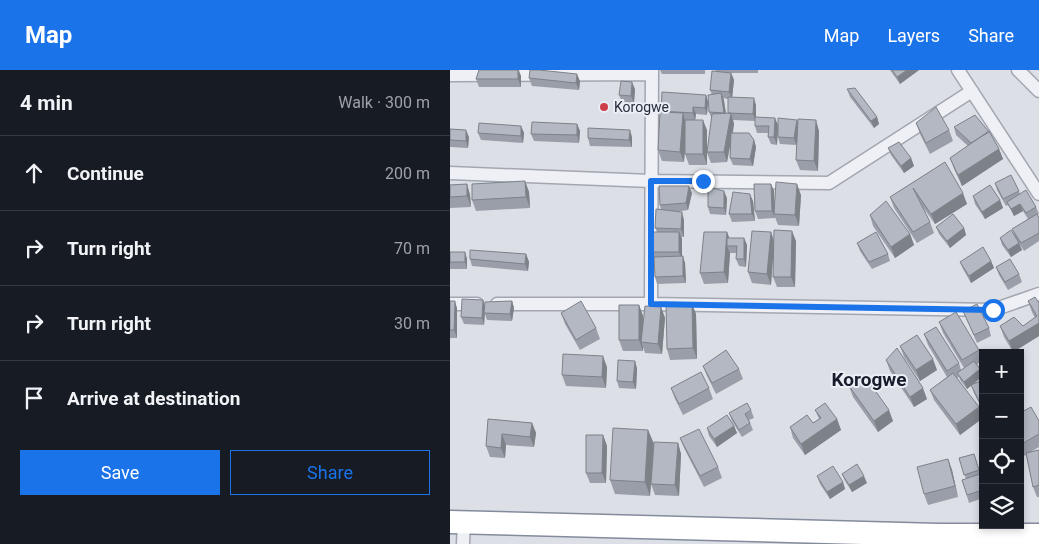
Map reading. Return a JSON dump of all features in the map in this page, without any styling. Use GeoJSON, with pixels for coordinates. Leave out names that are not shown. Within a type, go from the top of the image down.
{"type":"FeatureCollection","features":[{"type":"Feature","properties":{"kind":"highway"},"geometry":{"type":"LineString","coordinates":[[459,530],[1039,535]]}},
{"type":"Feature","properties":{"kind":"street"},"geometry":{"type":"LineString","coordinates":[[958,70],[1039,194]]}},
{"type":"Feature","properties":{"kind":"street"},"geometry":{"type":"LineString","coordinates":[[1018,70],[1039,90]]}},
{"type":"Feature","properties":{"kind":"street"},"geometry":{"type":"LineString","coordinates":[[450,74],[652,72],[651,304]]}},
{"type":"Feature","properties":{"kind":"street"},"geometry":{"type":"LineString","coordinates":[[450,173],[651,181],[829,183],[972,91]]}},
{"type":"Feature","properties":{"kind":"street"},"geometry":{"type":"LineString","coordinates":[[450,304],[651,304],[993,310],[1039,294]]}},
{"type":"Feature","properties":{"kind":"building"},"geometry":{"type":"Polygon","coordinates":[[[479,70],[518,70],[518,79],[476,79],[479,70]]]}},
{"type":"Feature","properties":{"kind":"building"},"geometry":{"type":"Polygon","coordinates":[[[530,70],[577,74],[576,83],[529,78],[530,70]]]}},
{"type":"Feature","properties":{"kind":"building"},"geometry":{"type":"Polygon","coordinates":[[[892,70],[907,70],[897,77],[892,70]]]}},
{"type":"Feature","properties":{"kind":"building"},"geometry":{"type":"Polygon","coordinates":[[[712,71],[731,73],[729,92],[710,90],[712,71]]]}},
{"type":"Feature","properties":{"kind":"building"},"geometry":{"type":"Polygon","coordinates":[[[621,81],[632,82],[631,96],[619,95],[621,81]]]}},
{"type":"Feature","properties":{"kind":"building"},"geometry":{"type":"Polygon","coordinates":[[[855,88],[877,117],[871,121],[847,89],[855,88]]]}},
{"type":"Feature","properties":{"kind":"building"},"geometry":{"type":"Polygon","coordinates":[[[662,92],[706,95],[705,108],[693,107],[693,113],[661,111],[662,92]]]}},
{"type":"Feature","properties":{"kind":"building"},"geometry":{"type":"Polygon","coordinates":[[[721,93],[724,113],[709,112],[708,95],[721,93]]]}},
{"type":"Feature","properties":{"kind":"building"},"geometry":{"type":"Polygon","coordinates":[[[728,97],[754,98],[753,114],[728,113],[728,97]]]}},
{"type":"Feature","properties":{"kind":"building"},"geometry":{"type":"Polygon","coordinates":[[[936,107],[949,130],[926,143],[916,123],[936,107]]]}},
{"type":"Feature","properties":{"kind":"building"},"geometry":{"type":"Polygon","coordinates":[[[660,112],[683,113],[680,152],[658,150],[660,112]]]}},
{"type":"Feature","properties":{"kind":"building"},"geometry":{"type":"Polygon","coordinates":[[[731,113],[724,152],[707,152],[712,114],[731,113]]]}},
{"type":"Feature","properties":{"kind":"building"},"geometry":{"type":"Polygon","coordinates":[[[975,115],[989,132],[971,143],[954,127],[975,115]]]}},
{"type":"Feature","properties":{"kind":"building"},"geometry":{"type":"Polygon","coordinates":[[[755,117],[775,118],[774,137],[768,137],[769,126],[755,126],[755,117]]]}},
{"type":"Feature","properties":{"kind":"building"},"geometry":{"type":"Polygon","coordinates":[[[778,118],[797,120],[794,138],[778,137],[778,118]]]}},
{"type":"Feature","properties":{"kind":"building"},"geometry":{"type":"Polygon","coordinates":[[[798,119],[816,120],[814,161],[796,160],[798,119]]]}},
{"type":"Feature","properties":{"kind":"building"},"geometry":{"type":"Polygon","coordinates":[[[685,120],[703,120],[703,154],[685,154],[685,120]]]}},
{"type":"Feature","properties":{"kind":"building"},"geometry":{"type":"Polygon","coordinates":[[[532,122],[577,124],[577,135],[531,134],[532,122]]]}},
{"type":"Feature","properties":{"kind":"building"},"geometry":{"type":"Polygon","coordinates":[[[479,123],[521,126],[521,136],[478,133],[479,123]]]}},
{"type":"Feature","properties":{"kind":"building"},"geometry":{"type":"Polygon","coordinates":[[[588,128],[630,130],[629,140],[588,138],[588,128]]]}},
{"type":"Feature","properties":{"kind":"building"},"geometry":{"type":"Polygon","coordinates":[[[450,129],[466,130],[466,141],[450,140],[450,129]]]}},
{"type":"Feature","properties":{"kind":"building"},"geometry":{"type":"Polygon","coordinates":[[[989,131],[999,149],[958,175],[950,158],[989,131]]]}},
{"type":"Feature","properties":{"kind":"building"},"geometry":{"type":"Polygon","coordinates":[[[731,133],[749,133],[754,140],[750,159],[730,158],[731,133]]]}},
{"type":"Feature","properties":{"kind":"building"},"geometry":{"type":"Polygon","coordinates":[[[899,142],[911,158],[901,166],[888,148],[899,142]]]}},
{"type":"Feature","properties":{"kind":"building"},"geometry":{"type":"Polygon","coordinates":[[[945,162],[963,193],[931,214],[913,188],[930,222],[913,232],[890,197],[945,162]]]}},
{"type":"Feature","properties":{"kind":"building"},"geometry":{"type":"Polygon","coordinates":[[[1011,175],[1019,191],[1003,199],[995,183],[1011,175]]]}},
{"type":"Feature","properties":{"kind":"building"},"geometry":{"type":"Polygon","coordinates":[[[525,181],[526,197],[472,200],[472,184],[525,181]]]}},
{"type":"Feature","properties":{"kind":"building"},"geometry":{"type":"Polygon","coordinates":[[[776,182],[797,184],[795,215],[774,214],[776,182]]]}},
{"type":"Feature","properties":{"kind":"building"},"geometry":{"type":"Polygon","coordinates":[[[467,184],[467,196],[450,197],[450,185],[467,184]]]}},
{"type":"Feature","properties":{"kind":"building"},"geometry":{"type":"Polygon","coordinates":[[[754,184],[771,184],[772,211],[755,211],[754,184]]]}},
{"type":"Feature","properties":{"kind":"building"},"geometry":{"type":"Polygon","coordinates":[[[990,185],[1000,200],[982,212],[973,196],[990,185]]]}},
{"type":"Feature","properties":{"kind":"building"},"geometry":{"type":"Polygon","coordinates":[[[659,186],[689,186],[686,203],[660,205],[659,186]]]}},
{"type":"Feature","properties":{"kind":"building"},"geometry":{"type":"Polygon","coordinates":[[[708,187],[724,191],[724,208],[708,207],[708,187]]]}},
{"type":"Feature","properties":{"kind":"building"},"geometry":{"type":"Polygon","coordinates":[[[1026,190],[1036,207],[1026,213],[1020,204],[1011,209],[1007,202],[1026,190]]]}},
{"type":"Feature","properties":{"kind":"building"},"geometry":{"type":"Polygon","coordinates":[[[733,192],[750,194],[752,214],[729,214],[733,192]]]}},
{"type":"Feature","properties":{"kind":"building"},"geometry":{"type":"Polygon","coordinates":[[[886,201],[910,234],[891,247],[870,215],[886,201]]]}},
{"type":"Feature","properties":{"kind":"building"},"geometry":{"type":"Polygon","coordinates":[[[656,209],[682,212],[681,229],[655,228],[656,209]]]}},
{"type":"Feature","properties":{"kind":"building"},"geometry":{"type":"Polygon","coordinates":[[[953,214],[964,228],[947,241],[936,227],[953,214]]]}},
{"type":"Feature","properties":{"kind":"building"},"geometry":{"type":"Polygon","coordinates":[[[1037,214],[1039,218],[1039,233],[1021,243],[1012,229],[1037,214]]]}},
{"type":"Feature","properties":{"kind":"building"},"geometry":{"type":"Polygon","coordinates":[[[774,230],[792,231],[791,277],[773,277],[774,230]]]}},
{"type":"Feature","properties":{"kind":"building"},"geometry":{"type":"Polygon","coordinates":[[[1011,230],[1019,243],[1008,250],[1000,238],[1011,230]]]}},
{"type":"Feature","properties":{"kind":"building"},"geometry":{"type":"Polygon","coordinates":[[[752,231],[771,232],[767,274],[748,272],[752,231]]]}},
{"type":"Feature","properties":{"kind":"building"},"geometry":{"type":"Polygon","coordinates":[[[653,232],[679,232],[679,252],[653,252],[653,232]]]}},
{"type":"Feature","properties":{"kind":"building"},"geometry":{"type":"Polygon","coordinates":[[[704,232],[727,232],[724,272],[700,273],[704,232]]]}},
{"type":"Feature","properties":{"kind":"building"},"geometry":{"type":"Polygon","coordinates":[[[876,232],[888,254],[869,262],[857,243],[876,232]]]}},
{"type":"Feature","properties":{"kind":"building"},"geometry":{"type":"Polygon","coordinates":[[[727,238],[744,238],[744,259],[736,259],[737,246],[727,246],[727,238]]]}},
{"type":"Feature","properties":{"kind":"building"},"geometry":{"type":"Polygon","coordinates":[[[983,247],[991,261],[969,276],[960,262],[983,247]]]}},
{"type":"Feature","properties":{"kind":"building"},"geometry":{"type":"Polygon","coordinates":[[[470,250],[526,254],[525,264],[470,259],[470,250]]]}},
{"type":"Feature","properties":{"kind":"building"},"geometry":{"type":"Polygon","coordinates":[[[450,252],[465,252],[465,262],[450,262],[450,252]]]}},
{"type":"Feature","properties":{"kind":"building"},"geometry":{"type":"Polygon","coordinates":[[[683,256],[683,276],[655,277],[654,257],[683,256]]]}},
{"type":"Feature","properties":{"kind":"building"},"geometry":{"type":"Polygon","coordinates":[[[1010,259],[1019,274],[1005,282],[996,267],[1010,259]]]}},
{"type":"Feature","properties":{"kind":"building"},"geometry":{"type":"Polygon","coordinates":[[[1035,297],[1039,303],[1039,323],[1009,341],[1000,326],[1014,317],[1023,326],[1037,316],[1028,301],[1035,297]]]}},
{"type":"Feature","properties":{"kind":"building"},"geometry":{"type":"Polygon","coordinates":[[[462,299],[483,300],[482,318],[461,317],[462,299]]]}},
{"type":"Feature","properties":{"kind":"building"},"geometry":{"type":"Polygon","coordinates":[[[450,301],[455,301],[454,330],[450,330],[450,301]]]}},
{"type":"Feature","properties":{"kind":"building"},"geometry":{"type":"Polygon","coordinates":[[[512,301],[510,314],[484,313],[485,302],[512,301]]]}},
{"type":"Feature","properties":{"kind":"building"},"geometry":{"type":"Polygon","coordinates":[[[581,301],[596,328],[576,340],[561,313],[581,301]]]}},
{"type":"Feature","properties":{"kind":"building"},"geometry":{"type":"Polygon","coordinates":[[[666,304],[692,304],[693,348],[667,349],[666,304]]]}},
{"type":"Feature","properties":{"kind":"building"},"geometry":{"type":"Polygon","coordinates":[[[977,304],[989,328],[974,335],[963,311],[977,304]]]}},
{"type":"Feature","properties":{"kind":"building"},"geometry":{"type":"Polygon","coordinates":[[[619,305],[639,305],[639,340],[619,340],[619,305]]]}},
{"type":"Feature","properties":{"kind":"building"},"geometry":{"type":"Polygon","coordinates":[[[645,306],[661,307],[658,344],[641,342],[645,306]]]}},
{"type":"Feature","properties":{"kind":"building"},"geometry":{"type":"Polygon","coordinates":[[[956,312],[979,350],[962,360],[939,322],[956,312]]]}},
{"type":"Feature","properties":{"kind":"building"},"geometry":{"type":"Polygon","coordinates":[[[936,327],[959,363],[947,371],[924,334],[936,327]]]}},
{"type":"Feature","properties":{"kind":"building"},"geometry":{"type":"Polygon","coordinates":[[[917,335],[933,359],[916,370],[900,346],[917,335]]]}},
{"type":"Feature","properties":{"kind":"building"},"geometry":{"type":"Polygon","coordinates":[[[897,348],[923,388],[910,397],[886,360],[897,348]]]}},
{"type":"Feature","properties":{"kind":"building"},"geometry":{"type":"Polygon","coordinates":[[[726,350],[739,369],[712,383],[703,366],[726,350]]]}},
{"type":"Feature","properties":{"kind":"building"},"geometry":{"type":"Polygon","coordinates":[[[563,354],[603,356],[602,377],[562,375],[563,354]]]}},
{"type":"Feature","properties":{"kind":"building"},"geometry":{"type":"Polygon","coordinates":[[[618,360],[635,361],[633,382],[617,381],[618,360]]]}},
{"type":"Feature","properties":{"kind":"building"},"geometry":{"type":"Polygon","coordinates":[[[974,361],[979,368],[979,370],[964,382],[957,373],[974,361]]]}},
{"type":"Feature","properties":{"kind":"building"},"geometry":{"type":"Polygon","coordinates":[[[701,372],[709,388],[679,404],[671,388],[701,372]]]}},
{"type":"Feature","properties":{"kind":"building"},"geometry":{"type":"Polygon","coordinates":[[[953,373],[979,407],[956,424],[930,390],[953,373]]]}},
{"type":"Feature","properties":{"kind":"building"},"geometry":{"type":"Polygon","coordinates":[[[864,375],[889,410],[874,421],[849,386],[864,375]]]}},
{"type":"Feature","properties":{"kind":"building"},"geometry":{"type":"Polygon","coordinates":[[[979,382],[979,401],[971,385],[979,382]]]}},
{"type":"Feature","properties":{"kind":"building"},"geometry":{"type":"Polygon","coordinates":[[[747,403],[751,410],[745,414],[750,423],[739,430],[729,413],[747,403]]]}},
{"type":"Feature","properties":{"kind":"building"},"geometry":{"type":"Polygon","coordinates":[[[825,403],[837,419],[801,444],[790,427],[807,415],[813,423],[821,418],[815,410],[825,403]]]}},
{"type":"Feature","properties":{"kind":"building"},"geometry":{"type":"Polygon","coordinates":[[[1031,407],[1039,421],[1039,434],[1024,443],[1024,439],[1024,411],[1031,407]]]}},
{"type":"Feature","properties":{"kind":"building"},"geometry":{"type":"Polygon","coordinates":[[[727,415],[734,426],[714,439],[707,428],[727,415]]]}},
{"type":"Feature","properties":{"kind":"building"},"geometry":{"type":"Polygon","coordinates":[[[488,419],[532,423],[530,437],[502,434],[501,448],[486,446],[488,419]]]}},
{"type":"Feature","properties":{"kind":"building"},"geometry":{"type":"Polygon","coordinates":[[[613,428],[648,430],[645,482],[610,480],[613,428]]]}},
{"type":"Feature","properties":{"kind":"building"},"geometry":{"type":"Polygon","coordinates":[[[699,429],[718,467],[700,476],[680,438],[699,429]]]}},
{"type":"Feature","properties":{"kind":"building"},"geometry":{"type":"Polygon","coordinates":[[[586,435],[603,435],[602,473],[586,473],[586,435]]]}},
{"type":"Feature","properties":{"kind":"building"},"geometry":{"type":"Polygon","coordinates":[[[654,442],[678,443],[675,485],[651,484],[654,442]]]}},
{"type":"Feature","properties":{"kind":"building"},"geometry":{"type":"Polygon","coordinates":[[[1039,450],[1039,485],[1033,487],[1026,453],[1039,450]]]}},
{"type":"Feature","properties":{"kind":"building"},"geometry":{"type":"Polygon","coordinates":[[[974,454],[979,470],[964,475],[959,458],[974,454]]]}},
{"type":"Feature","properties":{"kind":"building"},"geometry":{"type":"Polygon","coordinates":[[[948,459],[955,486],[924,494],[917,467],[948,459]]]}},
{"type":"Feature","properties":{"kind":"building"},"geometry":{"type":"Polygon","coordinates":[[[857,464],[864,476],[849,485],[842,474],[857,464]]]}},
{"type":"Feature","properties":{"kind":"building"},"geometry":{"type":"Polygon","coordinates":[[[833,466],[843,482],[827,492],[817,476],[833,466]]]}},
{"type":"Feature","properties":{"kind":"building"},"geometry":{"type":"Polygon","coordinates":[[[979,474],[979,491],[967,495],[962,480],[979,474]]]}},
{"type":"Feature","properties":{"kind":"place","name":"Korogwe"},"geometry":{"type":"Point","coordinates":[604,107]}},
{"type":"Feature","properties":{"kind":"district","name":"Korogwe"},"geometry":{"type":"Point","coordinates":[869,379]}},
{"type":"Feature","properties":{"kind":"route"},"geometry":{"type":"LineString","coordinates":[[703,181],[651,181],[651,304],[993,310]]}}]}
